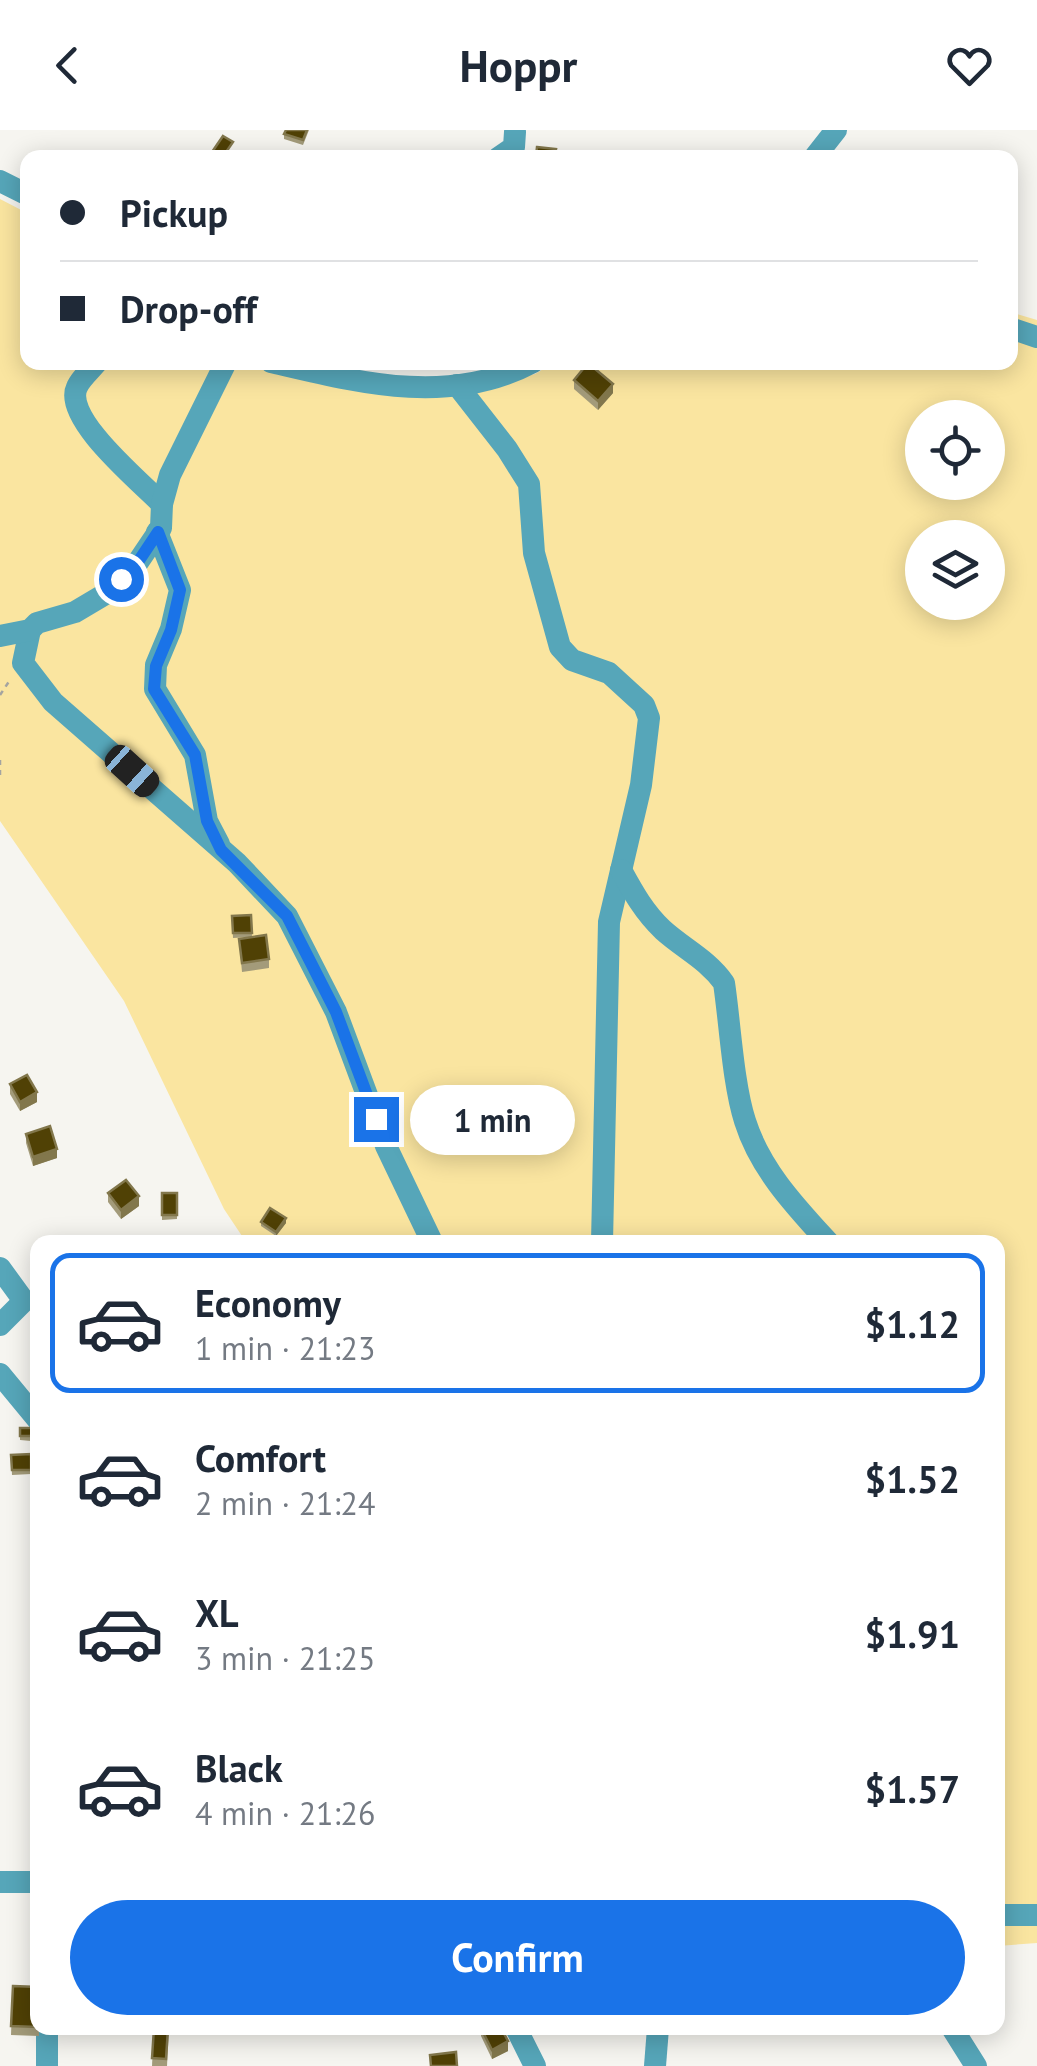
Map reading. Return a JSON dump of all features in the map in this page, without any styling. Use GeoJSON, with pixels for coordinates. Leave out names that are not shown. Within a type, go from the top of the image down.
{"type":"FeatureCollection","features":[{"type":"Feature","properties":{"kind":"street"},"geometry":{"type":"LineString","coordinates":[[820,150],[836,130]]}},
{"type":"Feature","properties":{"kind":"street"},"geometry":{"type":"LineString","coordinates":[[510,150],[514,147],[515,132]]}},
{"type":"Feature","properties":{"kind":"street"},"geometry":{"type":"LineString","coordinates":[[91,370],[77,387],[75,398],[85,426],[162,504]]}},
{"type":"Feature","properties":{"kind":"street"},"geometry":{"type":"LineString","coordinates":[[222,370],[182,447],[162,504],[161,528],[136,565],[107,593],[75,612],[37,623],[30,630],[23,663],[52,702],[221,850],[287,916],[336,1012],[386,1146],[429,1235]]}},
{"type":"Feature","properties":{"kind":"street"},"geometry":{"type":"LineString","coordinates":[[305,370],[370,385],[436,389],[512,370]]}},
{"type":"Feature","properties":{"kind":"street"},"geometry":{"type":"LineString","coordinates":[[456,385],[508,449],[530,484],[534,553],[560,647],[572,660],[609,673],[644,705],[649,718],[640,785],[608,922],[602,1235]]}},
{"type":"Feature","properties":{"kind":"street"},"geometry":{"type":"LineString","coordinates":[[158,532],[180,590],[171,630],[156,666],[154,689],[195,755],[207,821],[221,850]]}},
{"type":"Feature","properties":{"kind":"street"},"geometry":{"type":"LineString","coordinates":[[0,636],[30,630]]}},
{"type":"Feature","properties":{"kind":"street"},"geometry":{"type":"LineString","coordinates":[[621,870],[643,910],[666,933],[711,964],[724,982],[744,1120],[759,1155],[783,1192],[822,1235]]}},
{"type":"Feature","properties":{"kind":"street"},"geometry":{"type":"LineString","coordinates":[[0,1268],[30,1309]]}},
{"type":"Feature","properties":{"kind":"street"},"geometry":{"type":"LineString","coordinates":[[0,1325],[30,1310]]}},
{"type":"Feature","properties":{"kind":"street"},"geometry":{"type":"LineString","coordinates":[[0,1374],[30,1410]]}},
{"type":"Feature","properties":{"kind":"street"},"geometry":{"type":"LineString","coordinates":[[0,1882],[30,1882]]}},
{"type":"Feature","properties":{"kind":"street"},"geometry":{"type":"LineString","coordinates":[[1005,1914],[1037,1914]]}},
{"type":"Feature","properties":{"kind":"street"},"geometry":{"type":"LineString","coordinates":[[46,2066],[48,2035]]}},
{"type":"Feature","properties":{"kind":"street"},"geometry":{"type":"LineString","coordinates":[[520,2035],[535,2066]]}},
{"type":"Feature","properties":{"kind":"street"},"geometry":{"type":"LineString","coordinates":[[655,2066],[657,2035]]}},
{"type":"Feature","properties":{"kind":"street"},"geometry":{"type":"LineString","coordinates":[[956,2035],[976,2066]]}},
{"type":"Feature","properties":{"kind":"path"},"geometry":{"type":"LineString","coordinates":[[0,760],[0,779]]}},
{"type":"Feature","properties":{"kind":"shaded area"},"geometry":{"type":"Polygon","coordinates":[[[0,199],[20,209],[20,370],[287,370],[379,392],[446,394],[542,370],[1018,370],[1018,314],[1037,320],[1037,1943],[1005,1945],[1005,1235],[241,1235],[224,1209],[124,1001],[0,821],[0,199]]]}},
{"type":"Feature","properties":{"kind":"building"},"geometry":{"type":"Polygon","coordinates":[[[286,130],[307,130],[303,140],[284,134],[286,130]]]}},
{"type":"Feature","properties":{"kind":"building"},"geometry":{"type":"Polygon","coordinates":[[[223,136],[233,142],[228,150],[213,150],[223,136]]]}},
{"type":"Feature","properties":{"kind":"building"},"geometry":{"type":"Polygon","coordinates":[[[582,370],[596,370],[613,384],[598,401],[574,380],[582,370]]]}},
{"type":"Feature","properties":{"kind":"building"},"geometry":{"type":"Polygon","coordinates":[[[251,915],[252,933],[233,933],[232,916],[251,915]]]}},
{"type":"Feature","properties":{"kind":"building"},"geometry":{"type":"Polygon","coordinates":[[[266,935],[269,959],[242,963],[239,939],[266,935]]]}},
{"type":"Feature","properties":{"kind":"building"},"geometry":{"type":"Polygon","coordinates":[[[27,1075],[37,1092],[20,1102],[10,1084],[27,1075]]]}},
{"type":"Feature","properties":{"kind":"building"},"geometry":{"type":"Polygon","coordinates":[[[50,1126],[57,1149],[33,1157],[26,1134],[50,1126]]]}},
{"type":"Feature","properties":{"kind":"building"},"geometry":{"type":"Polygon","coordinates":[[[126,1180],[139,1196],[121,1210],[108,1193],[126,1180]]]}},
{"type":"Feature","properties":{"kind":"building"},"geometry":{"type":"Polygon","coordinates":[[[162,1193],[177,1193],[177,1215],[162,1215],[162,1193]]]}},
{"type":"Feature","properties":{"kind":"building"},"geometry":{"type":"Polygon","coordinates":[[[270,1208],[286,1218],[276,1232],[261,1222],[270,1208]]]}},
{"type":"Feature","properties":{"kind":"building"},"geometry":{"type":"Polygon","coordinates":[[[20,1428],[30,1428],[30,1436],[20,1436],[20,1428]]]}},
{"type":"Feature","properties":{"kind":"building"},"geometry":{"type":"Polygon","coordinates":[[[30,1454],[30,1470],[12,1470],[11,1455],[30,1454]]]}},
{"type":"Feature","properties":{"kind":"building"},"geometry":{"type":"Polygon","coordinates":[[[13,1986],[30,1987],[30,2027],[11,2026],[13,1986]]]}},
{"type":"Feature","properties":{"kind":"building"},"geometry":{"type":"Polygon","coordinates":[[[154,2035],[168,2035],[166,2059],[152,2058],[154,2035]]]}},
{"type":"Feature","properties":{"kind":"building"},"geometry":{"type":"Polygon","coordinates":[[[484,2035],[505,2035],[508,2041],[492,2050],[484,2035]]]}},
{"type":"Feature","properties":{"kind":"building"},"geometry":{"type":"Polygon","coordinates":[[[456,2052],[457,2066],[431,2066],[430,2055],[456,2052]]]}},
{"type":"Feature","properties":{"kind":"route"},"geometry":{"type":"LineString","coordinates":[[121,579],[136,565],[158,532],[180,590],[171,630],[156,666],[154,689],[195,755],[207,821],[221,850],[287,916],[336,1012],[376,1119]]}}]}
